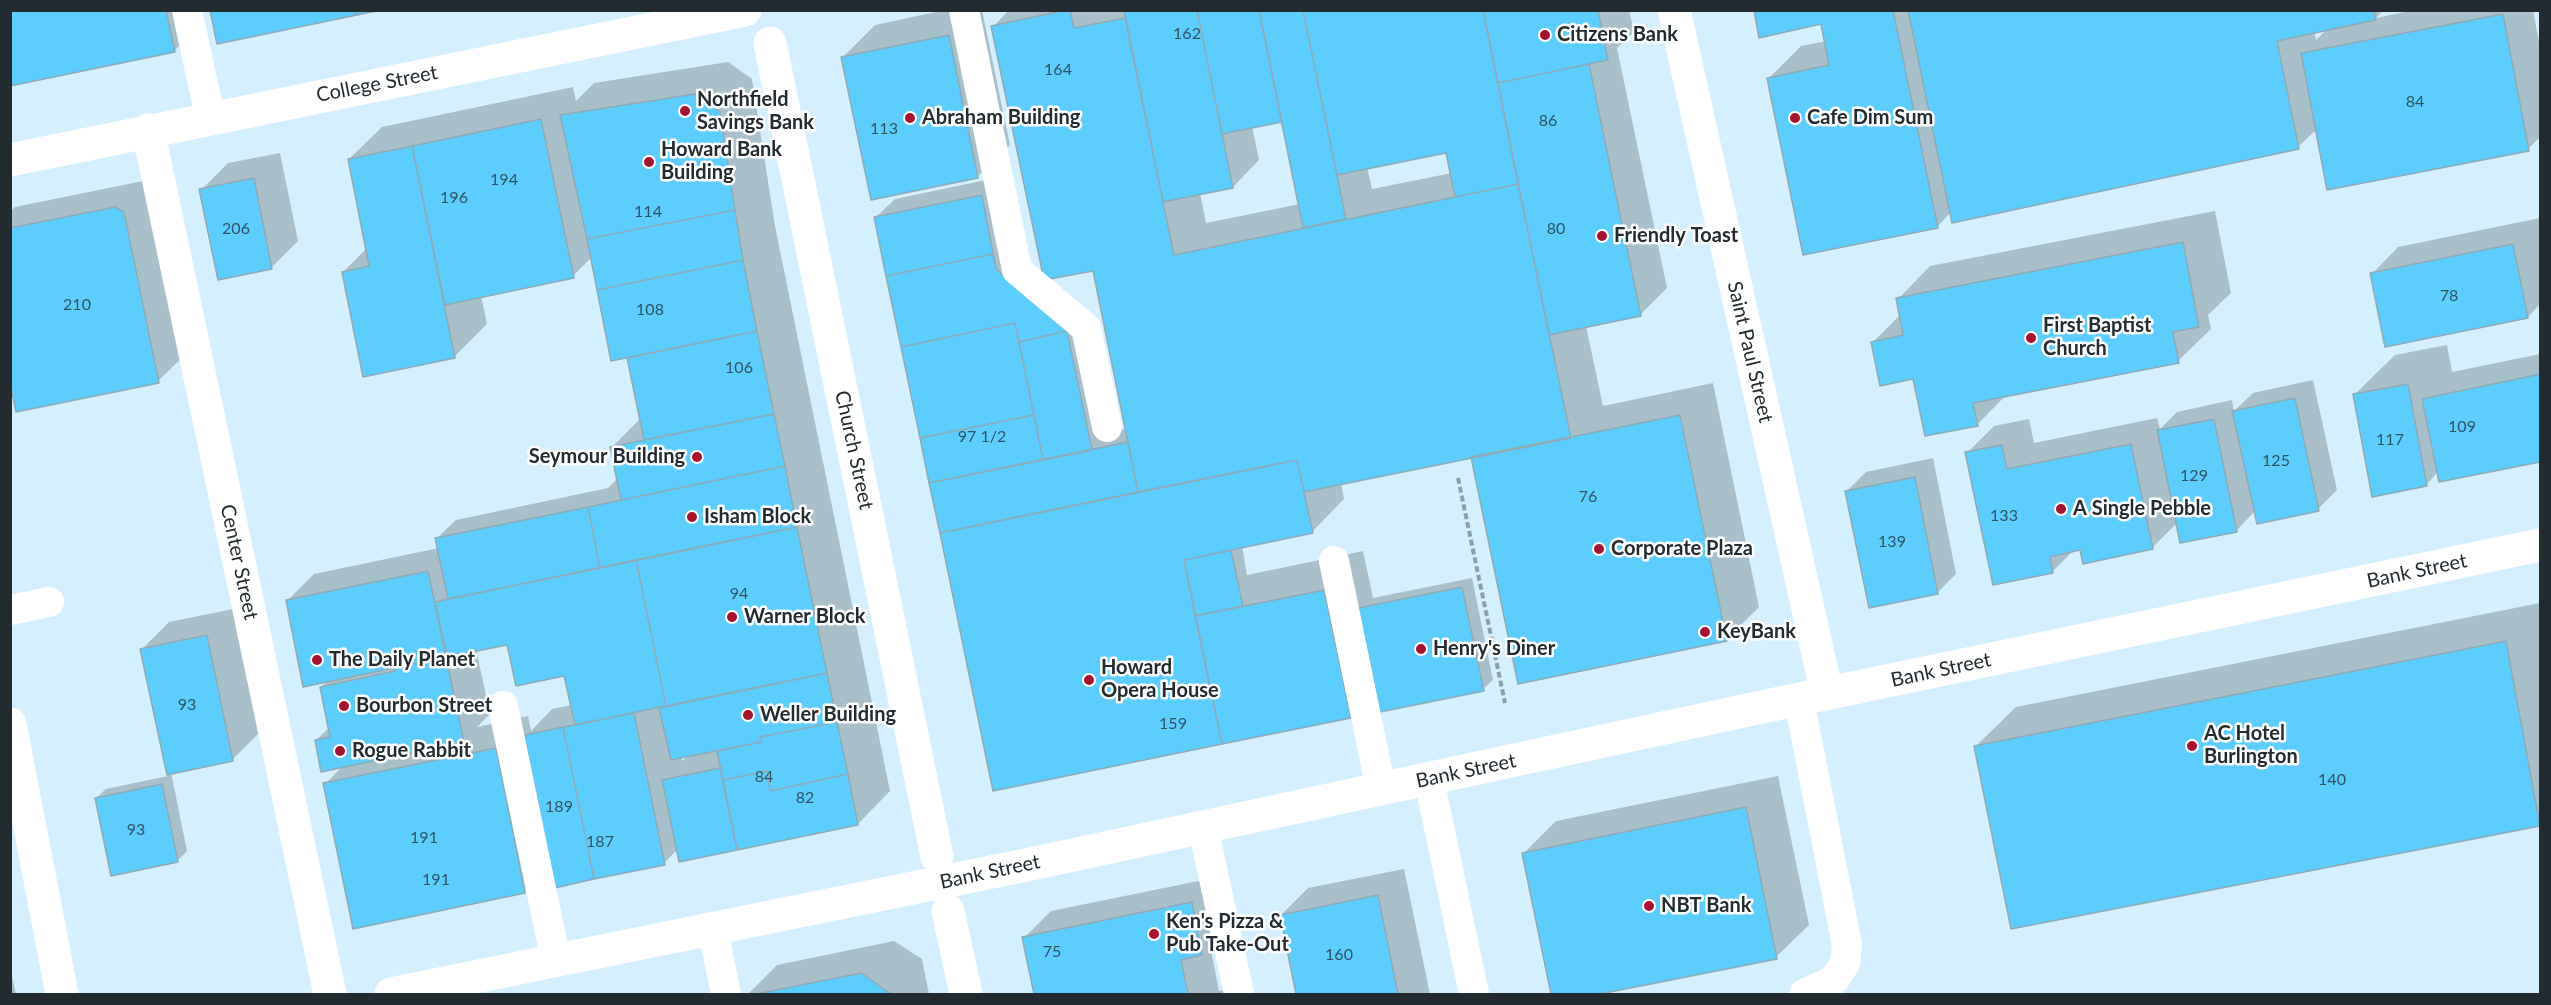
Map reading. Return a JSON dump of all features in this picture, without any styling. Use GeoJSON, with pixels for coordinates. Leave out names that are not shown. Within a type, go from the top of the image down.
{"type":"FeatureCollection","features":[{"type":"Feature","properties":{"kind":"street","name":"College Street"},"geometry":{"type":"LineString","coordinates":[[10,160],[210,117],[745,10]]}},
{"type":"Feature","properties":{"kind":"street","name":"Saint Paul Street"},"geometry":{"type":"LineString","coordinates":[[1674,10],[1813,697]]}},
{"type":"Feature","properties":{"kind":"street","name":"Church Street"},"geometry":{"type":"LineString","coordinates":[[770,44],[937,857]]}},
{"type":"Feature","properties":{"kind":"street","name":"Center Street"},"geometry":{"type":"LineString","coordinates":[[148,130],[330,994]]}},
{"type":"Feature","properties":{"kind":"street","name":"Bank Street"},"geometry":{"type":"LineString","coordinates":[[391,994],[713,930],[2541,545]]}},
{"type":"Feature","properties":{"kind":"street"},"geometry":{"type":"LineString","coordinates":[[10,724],[14,766],[62,994]]}},
{"type":"Feature","properties":{"kind":"street"},"geometry":{"type":"LineString","coordinates":[[948,911],[966,994]]}},
{"type":"Feature","properties":{"kind":"lane"},"geometry":{"type":"LineString","coordinates":[[187,10],[210,117]]}},
{"type":"Feature","properties":{"kind":"lane"},"geometry":{"type":"LineString","coordinates":[[964,10],[1017,270],[1086,328],[1107,427]]}},
{"type":"Feature","properties":{"kind":"lane"},"geometry":{"type":"LineString","coordinates":[[1334,561],[1381,789]]}},
{"type":"Feature","properties":{"kind":"lane"},"geometry":{"type":"LineString","coordinates":[[10,610],[49,602]]}},
{"type":"Feature","properties":{"kind":"lane"},"geometry":{"type":"LineString","coordinates":[[1804,994],[1834,980],[1845,963],[1847,945],[1813,697]]}},
{"type":"Feature","properties":{"kind":"lane"},"geometry":{"type":"LineString","coordinates":[[503,706],[556,961]]}},
{"type":"Feature","properties":{"kind":"lane"},"geometry":{"type":"LineString","coordinates":[[1430,779],[1474,994]]}},
{"type":"Feature","properties":{"kind":"lane"},"geometry":{"type":"LineString","coordinates":[[1203,827],[1239,994]]}},
{"type":"Feature","properties":{"kind":"lane"},"geometry":{"type":"LineString","coordinates":[[713,930],[726,994]]}},
{"type":"Feature","properties":{"kind":"path"},"geometry":{"type":"LineString","coordinates":[[1458,478],[1505,703]]}},
{"type":"Feature","properties":{"kind":"building"},"geometry":{"type":"Polygon","coordinates":[[[10,10],[166,10],[175,52],[10,86],[10,10]]]}},
{"type":"Feature","properties":{"kind":"building"},"geometry":{"type":"Polygon","coordinates":[[[210,10],[356,10],[357,15],[217,44],[210,10]]]}},
{"type":"Feature","properties":{"kind":"building"},"geometry":{"type":"Polygon","coordinates":[[[356,10],[381,10],[357,15],[356,10]]]}},
{"type":"Feature","properties":{"kind":"building"},"geometry":{"type":"Polygon","coordinates":[[[1070,10],[1074,28],[1125,18],[1174,255],[1518,184],[1571,438],[1304,492],[1297,460],[1138,492],[1093,271],[1044,280],[991,26],[1070,10]]]}},
{"type":"Feature","properties":{"kind":"building"},"geometry":{"type":"Polygon","coordinates":[[[1124,10],[1197,10],[1233,188],[1163,202],[1124,10]]]}},
{"type":"Feature","properties":{"kind":"building"},"geometry":{"type":"Polygon","coordinates":[[[1197,10],[1259,10],[1282,122],[1222,134],[1197,10]]]}},
{"type":"Feature","properties":{"kind":"building"},"geometry":{"type":"Polygon","coordinates":[[[1259,10],[1303,10],[1346,219],[1303,228],[1259,10]]]}},
{"type":"Feature","properties":{"kind":"building"},"geometry":{"type":"Polygon","coordinates":[[[1303,10],[1483,10],[1518,184],[1455,197],[1446,153],[1337,175],[1303,10]]]}},
{"type":"Feature","properties":{"kind":"building","name":"Citizens Bank"},"geometry":{"type":"Polygon","coordinates":[[[1483,10],[1598,10],[1608,60],[1498,83],[1483,10]]]}},
{"type":"Feature","properties":{"kind":"building"},"geometry":{"type":"Polygon","coordinates":[[[1754,10],[1893,10],[1938,228],[1803,255],[1767,78],[1829,65],[1821,24],[1759,38],[1754,10]]]}},
{"type":"Feature","properties":{"kind":"building"},"geometry":{"type":"Polygon","coordinates":[[[1908,10],[2374,10],[2376,20],[2277,41],[2299,149],[1952,223],[1908,10]]]}},
{"type":"Feature","properties":{"kind":"building"},"geometry":{"type":"Polygon","coordinates":[[[2503,14],[2529,151],[2327,190],[2301,53],[2503,14]]]}},
{"type":"Feature","properties":{"kind":"building","name":"Abraham Building"},"geometry":{"type":"Polygon","coordinates":[[[949,35],[978,178],[871,200],[841,57],[949,35]]]}},
{"type":"Feature","properties":{"kind":"building"},"geometry":{"type":"Polygon","coordinates":[[[1589,64],[1641,316],[1549,335],[1498,83],[1589,64]]]}},
{"type":"Feature","properties":{"kind":"building","name":"Howard Bank Building"},"geometry":{"type":"Polygon","coordinates":[[[695,94],[720,112],[735,210],[587,239],[560,115],[695,94]]]}},
{"type":"Feature","properties":{"kind":"building"},"geometry":{"type":"Polygon","coordinates":[[[541,119],[574,278],[445,305],[412,146],[541,119]]]}},
{"type":"Feature","properties":{"kind":"building"},"geometry":{"type":"Polygon","coordinates":[[[412,146],[455,358],[363,377],[342,272],[369,266],[348,159],[412,146]]]}},
{"type":"Feature","properties":{"kind":"building"},"geometry":{"type":"Polygon","coordinates":[[[254,178],[272,269],[218,280],[199,189],[254,178]]]}},
{"type":"Feature","properties":{"kind":"building"},"geometry":{"type":"Polygon","coordinates":[[[982,195],[993,254],[886,276],[874,217],[982,195]]]}},
{"type":"Feature","properties":{"kind":"building"},"geometry":{"type":"Polygon","coordinates":[[[115,207],[124,212],[159,383],[16,412],[10,383],[10,228],[115,207]]]}},
{"type":"Feature","properties":{"kind":"building"},"geometry":{"type":"Polygon","coordinates":[[[735,210],[743,260],[597,290],[587,239],[735,210]]]}},
{"type":"Feature","properties":{"kind":"building","name":"First Baptist Church"},"geometry":{"type":"Polygon","coordinates":[[[2183,242],[2199,327],[2173,332],[2179,363],[1973,403],[1978,426],[1925,436],[1913,379],[1880,386],[1871,342],[1903,335],[1896,298],[2183,242]]]}},
{"type":"Feature","properties":{"kind":"building"},"geometry":{"type":"Polygon","coordinates":[[[2513,244],[2528,318],[2385,347],[2370,273],[2513,244]]]}},
{"type":"Feature","properties":{"kind":"building"},"geometry":{"type":"Polygon","coordinates":[[[993,254],[997,270],[1067,331],[1019,342],[1015,323],[901,347],[886,276],[993,254]]]}},
{"type":"Feature","properties":{"kind":"building"},"geometry":{"type":"Polygon","coordinates":[[[743,260],[757,331],[611,361],[597,290],[743,260]]]}},
{"type":"Feature","properties":{"kind":"building"},"geometry":{"type":"Polygon","coordinates":[[[1015,323],[1034,415],[920,438],[901,347],[1015,323]]]}},
{"type":"Feature","properties":{"kind":"building"},"geometry":{"type":"Polygon","coordinates":[[[757,331],[774,414],[644,440],[627,358],[757,331]]]}},
{"type":"Feature","properties":{"kind":"building"},"geometry":{"type":"Polygon","coordinates":[[[1067,331],[1092,450],[1043,460],[1019,342],[1067,331]]]}},
{"type":"Feature","properties":{"kind":"building"},"geometry":{"type":"Polygon","coordinates":[[[2540,374],[2540,462],[2439,482],[2422,399],[2540,374]]]}},
{"type":"Feature","properties":{"kind":"building"},"geometry":{"type":"Polygon","coordinates":[[[2408,384],[2427,486],[2372,497],[2353,394],[2408,384]]]}},
{"type":"Feature","properties":{"kind":"building"},"geometry":{"type":"Polygon","coordinates":[[[2295,398],[2319,511],[2257,524],[2232,411],[2295,398]]]}},
{"type":"Feature","properties":{"kind":"building","name":"Seymour Building"},"geometry":{"type":"Polygon","coordinates":[[[774,414],[785,466],[621,500],[610,447],[774,414]]]}},
{"type":"Feature","properties":{"kind":"building"},"geometry":{"type":"Polygon","coordinates":[[[1034,415],[1043,460],[929,483],[920,438],[1034,415]]]}},
{"type":"Feature","properties":{"kind":"building","name":"Corporate Plaza"},"geometry":{"type":"Polygon","coordinates":[[[1680,415],[1727,641],[1518,684],[1471,457],[1680,415]]]}},
{"type":"Feature","properties":{"kind":"building"},"geometry":{"type":"Polygon","coordinates":[[[2214,419],[2237,532],[2180,543],[2157,430],[2214,419]]]}},
{"type":"Feature","properties":{"kind":"building"},"geometry":{"type":"Polygon","coordinates":[[[1128,442],[1138,492],[940,533],[929,483],[1128,442]]]}},
{"type":"Feature","properties":{"kind":"building","name":"A Single Pebble"},"geometry":{"type":"Polygon","coordinates":[[[2131,444],[2153,549],[2083,564],[2080,550],[2050,557],[2053,573],[1993,585],[1965,452],[2002,445],[2007,469],[2131,444]]]}},
{"type":"Feature","properties":{"kind":"building","name":"Howard Opera House"},"geometry":{"type":"Polygon","coordinates":[[[1297,460],[1313,533],[1184,560],[1222,744],[993,791],[940,533],[1297,460]]]}},
{"type":"Feature","properties":{"kind":"building","name":"Isham Block"},"geometry":{"type":"Polygon","coordinates":[[[785,466],[797,527],[600,568],[588,507],[785,466]]]}},
{"type":"Feature","properties":{"kind":"building"},"geometry":{"type":"Polygon","coordinates":[[[1915,477],[1938,594],[1869,608],[1845,491],[1915,477]]]}},
{"type":"Feature","properties":{"kind":"building"},"geometry":{"type":"Polygon","coordinates":[[[588,507],[600,568],[448,599],[435,538],[588,507]]]}},
{"type":"Feature","properties":{"kind":"building","name":"Warner Block"},"geometry":{"type":"Polygon","coordinates":[[[797,527],[827,673],[666,706],[636,560],[797,527]]]}},
{"type":"Feature","properties":{"kind":"building"},"geometry":{"type":"Polygon","coordinates":[[[1231,550],[1243,606],[1195,616],[1184,560],[1231,550]]]}},
{"type":"Feature","properties":{"kind":"building"},"geometry":{"type":"Polygon","coordinates":[[[636,560],[666,706],[575,725],[564,676],[516,686],[507,645],[447,657],[435,602],[636,560]]]}},
{"type":"Feature","properties":{"kind":"building"},"geometry":{"type":"Polygon","coordinates":[[[428,571],[446,657],[303,687],[286,600],[428,571]]]}},
{"type":"Feature","properties":{"kind":"building","name":"Henry's Diner"},"geometry":{"type":"Polygon","coordinates":[[[1462,587],[1484,691],[1380,712],[1358,608],[1462,587]]]}},
{"type":"Feature","properties":{"kind":"building"},"geometry":{"type":"Polygon","coordinates":[[[1324,590],[1351,718],[1222,744],[1195,616],[1324,590]]]}},
{"type":"Feature","properties":{"kind":"building"},"geometry":{"type":"Polygon","coordinates":[[[207,635],[233,761],[167,775],[140,649],[207,635]]]}},
{"type":"Feature","properties":{"kind":"building"},"geometry":{"type":"Polygon","coordinates":[[[2506,641],[2540,826],[2011,929],[1974,746],[2506,641]]]}},
{"type":"Feature","properties":{"kind":"building"},"geometry":{"type":"Polygon","coordinates":[[[446,657],[464,742],[321,772],[315,740],[330,737],[320,687],[395,671],[394,668],[446,657]]]}},
{"type":"Feature","properties":{"kind":"building","name":"Weller Building"},"geometry":{"type":"Polygon","coordinates":[[[827,673],[837,722],[760,737],[761,742],[671,760],[659,708],[827,673]]]}},
{"type":"Feature","properties":{"kind":"building"},"geometry":{"type":"Polygon","coordinates":[[[634,713],[665,865],[594,879],[563,727],[634,713]]]}},
{"type":"Feature","properties":{"kind":"building"},"geometry":{"type":"Polygon","coordinates":[[[837,722],[848,774],[770,791],[767,771],[723,780],[717,751],[761,742],[760,737],[837,722]]]}},
{"type":"Feature","properties":{"kind":"building"},"geometry":{"type":"Polygon","coordinates":[[[563,727],[594,879],[555,888],[524,735],[563,727]]]}},
{"type":"Feature","properties":{"kind":"building"},"geometry":{"type":"Polygon","coordinates":[[[496,748],[525,893],[353,929],[323,783],[496,748]]]}},
{"type":"Feature","properties":{"kind":"building"},"geometry":{"type":"Polygon","coordinates":[[[720,768],[737,850],[679,862],[662,780],[720,768]]]}},
{"type":"Feature","properties":{"kind":"building"},"geometry":{"type":"Polygon","coordinates":[[[767,771],[770,791],[848,774],[858,825],[737,850],[723,780],[767,771]]]}},
{"type":"Feature","properties":{"kind":"building"},"geometry":{"type":"Polygon","coordinates":[[[162,784],[178,862],[111,876],[95,798],[162,784]]]}},
{"type":"Feature","properties":{"kind":"building","name":"NBT Bank"},"geometry":{"type":"Polygon","coordinates":[[[1746,807],[1777,959],[1600,994],[1551,994],[1522,853],[1746,807]]]}},
{"type":"Feature","properties":{"kind":"building"},"geometry":{"type":"Polygon","coordinates":[[[1378,895],[1398,994],[1296,994],[1280,915],[1378,895]]]}},
{"type":"Feature","properties":{"kind":"building"},"geometry":{"type":"Polygon","coordinates":[[[1192,902],[1202,955],[1181,960],[1188,994],[1034,994],[1022,937],[1192,902]]]}},
{"type":"Feature","properties":{"kind":"building"},"geometry":{"type":"Polygon","coordinates":[[[861,973],[891,994],[756,994],[861,973]]]}},
{"type":"Feature","properties":{"kind":"place","name":"Citizens Bank"},"geometry":{"type":"Point","coordinates":[1545,35]}},
{"type":"Feature","properties":{"kind":"place","name":"Northfield Savings Bank"},"geometry":{"type":"Point","coordinates":[685,111]}},
{"type":"Feature","properties":{"kind":"place","name":"Abraham Building"},"geometry":{"type":"Point","coordinates":[910,118]}},
{"type":"Feature","properties":{"kind":"place","name":"Cafe Dim Sum"},"geometry":{"type":"Point","coordinates":[1795,118]}},
{"type":"Feature","properties":{"kind":"place","name":"Howard Bank Building"},"geometry":{"type":"Point","coordinates":[649,162]}},
{"type":"Feature","properties":{"kind":"place","name":"Friendly Toast"},"geometry":{"type":"Point","coordinates":[1602,236]}},
{"type":"Feature","properties":{"kind":"place","name":"First Baptist Church"},"geometry":{"type":"Point","coordinates":[2031,338]}},
{"type":"Feature","properties":{"kind":"place","name":"Seymour Building"},"geometry":{"type":"Point","coordinates":[697,457]}},
{"type":"Feature","properties":{"kind":"place","name":"A Single Pebble"},"geometry":{"type":"Point","coordinates":[2061,509]}},
{"type":"Feature","properties":{"kind":"place","name":"Isham Block"},"geometry":{"type":"Point","coordinates":[692,517]}},
{"type":"Feature","properties":{"kind":"place","name":"Corporate Plaza"},"geometry":{"type":"Point","coordinates":[1599,549]}},
{"type":"Feature","properties":{"kind":"place","name":"Warner Block"},"geometry":{"type":"Point","coordinates":[732,617]}},
{"type":"Feature","properties":{"kind":"place","name":"KeyBank"},"geometry":{"type":"Point","coordinates":[1705,632]}},
{"type":"Feature","properties":{"kind":"place","name":"Henry's Diner"},"geometry":{"type":"Point","coordinates":[1421,649]}},
{"type":"Feature","properties":{"kind":"place","name":"The Daily Planet"},"geometry":{"type":"Point","coordinates":[317,660]}},
{"type":"Feature","properties":{"kind":"place","name":"Howard Opera House"},"geometry":{"type":"Point","coordinates":[1089,680]}},
{"type":"Feature","properties":{"kind":"place","name":"Bourbon Street"},"geometry":{"type":"Point","coordinates":[344,706]}},
{"type":"Feature","properties":{"kind":"place","name":"Weller Building"},"geometry":{"type":"Point","coordinates":[748,715]}},
{"type":"Feature","properties":{"kind":"place","name":"AC Hotel Burlington"},"geometry":{"type":"Point","coordinates":[2192,746]}},
{"type":"Feature","properties":{"kind":"place","name":"Rogue Rabbit"},"geometry":{"type":"Point","coordinates":[340,751]}},
{"type":"Feature","properties":{"kind":"place","name":"NBT Bank"},"geometry":{"type":"Point","coordinates":[1649,906]}},
{"type":"Feature","properties":{"kind":"place","name":"Ken's Pizza & Pub Take-Out"},"geometry":{"type":"Point","coordinates":[1154,934]}}]}
